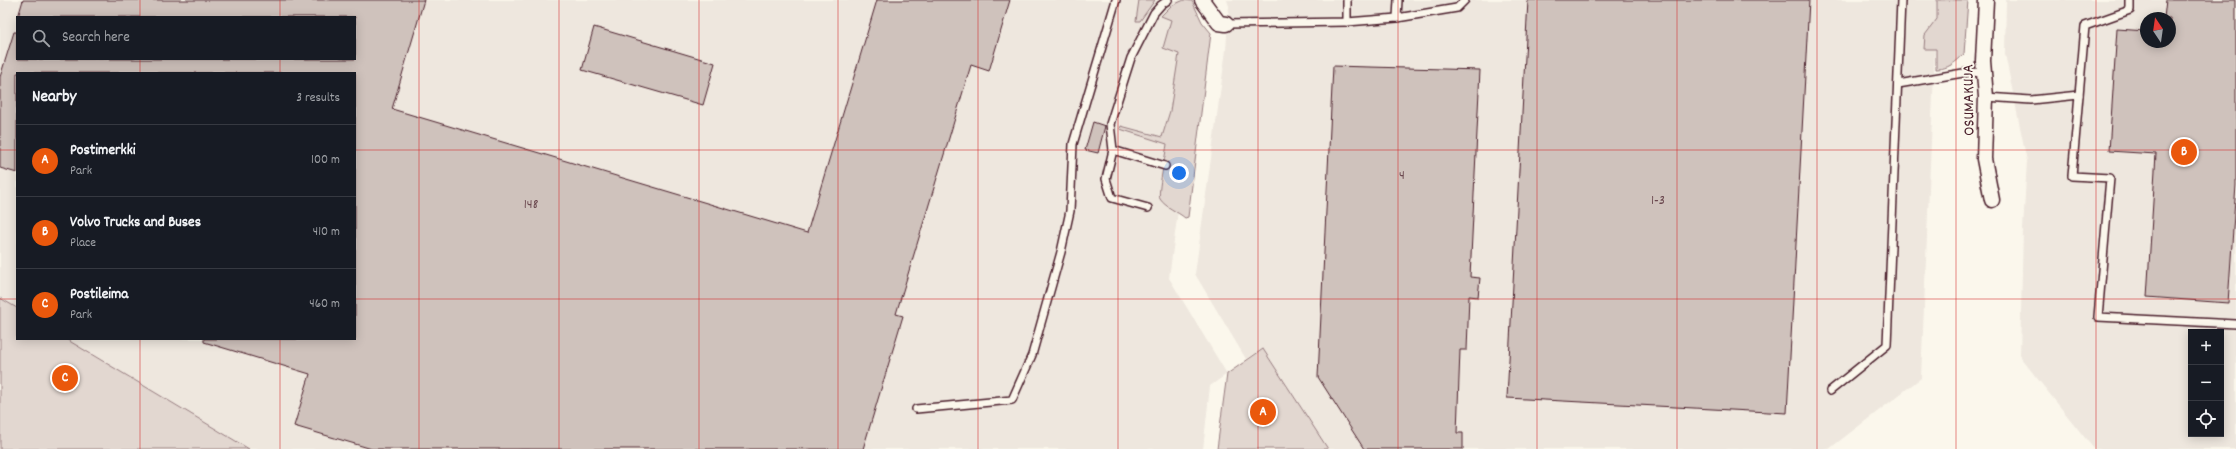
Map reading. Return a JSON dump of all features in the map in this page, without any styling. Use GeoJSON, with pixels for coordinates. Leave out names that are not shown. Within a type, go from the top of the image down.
{"type":"FeatureCollection","features":[{"type":"Feature","properties":{"kind":"street"},"geometry":{"type":"LineString","coordinates":[[1202,0],[1219,23],[1226,24]]}},
{"type":"Feature","properties":{"kind":"street","name":"OSUMAKUJA"},"geometry":{"type":"LineString","coordinates":[[1986,0],[1984,73],[1986,97],[1984,159],[1992,200]]}},
{"type":"Feature","properties":{"kind":"lane"},"geometry":{"type":"LineString","coordinates":[[916,409],[1012,400],[1032,356],[1061,252],[1070,211],[1074,144],[1116,0]]}},
{"type":"Feature","properties":{"kind":"lane"},"geometry":{"type":"LineString","coordinates":[[1148,208],[1112,198],[1106,179],[1113,150],[1110,124],[1131,58],[1154,13],[1168,0]]}},
{"type":"Feature","properties":{"kind":"lane"},"geometry":{"type":"LineString","coordinates":[[1347,22],[1348,0]]}},
{"type":"Feature","properties":{"kind":"lane"},"geometry":{"type":"LineString","coordinates":[[1397,18],[1398,0]]}},
{"type":"Feature","properties":{"kind":"lane"},"geometry":{"type":"LineString","coordinates":[[1226,24],[1347,22],[1397,18],[1457,8],[1465,0]]}},
{"type":"Feature","properties":{"kind":"lane"},"geometry":{"type":"LineString","coordinates":[[1830,391],[1887,345],[1901,0]]}},
{"type":"Feature","properties":{"kind":"lane"},"geometry":{"type":"LineString","coordinates":[[2130,0],[2130,10],[2085,26],[2072,176],[2110,178],[2098,317],[2236,324]]}},
{"type":"Feature","properties":{"kind":"lane"},"geometry":{"type":"LineString","coordinates":[[1898,84],[1969,72],[1984,73]]}},
{"type":"Feature","properties":{"kind":"lane"},"geometry":{"type":"LineString","coordinates":[[1986,97],[2031,100],[2079,95]]}},
{"type":"Feature","properties":{"kind":"lane"},"geometry":{"type":"LineString","coordinates":[[1113,150],[1165,166]]}},
{"type":"Feature","properties":{"kind":"shaded area"},"geometry":{"type":"Polygon","coordinates":[[[0,0],[1186,0],[1200,47],[1169,278],[1227,374],[1210,386],[1203,449],[249,449],[68,340],[356,340],[356,72],[16,72],[16,307],[0,298],[0,0]]]}},
{"type":"Feature","properties":{"kind":"shaded area"},"geometry":{"type":"Polygon","coordinates":[[[1139,0],[1155,0],[1140,21],[1136,21],[1139,0]]]}},
{"type":"Feature","properties":{"kind":"shaded area"},"geometry":{"type":"Polygon","coordinates":[[[1184,0],[1192,1],[1202,22],[1211,33],[1188,217],[1185,218],[1165,204],[1159,196],[1167,144],[1120,129],[1121,126],[1162,137],[1170,111],[1179,54],[1163,48],[1171,20],[1161,16],[1171,6],[1184,0]]]}},
{"type":"Feature","properties":{"kind":"shaded area"},"geometry":{"type":"Polygon","coordinates":[[[1227,0],[1937,0],[1921,378],[1829,449],[1328,449],[1263,349],[1246,359],[1195,274],[1226,50],[1229,6],[1227,0]]]}},
{"type":"Feature","properties":{"kind":"shaded area"},"geometry":{"type":"Polygon","coordinates":[[[1937,0],[1968,0],[1964,54],[1951,65],[1936,69],[1936,49],[1924,49],[1925,35],[1937,19],[1937,0]]]}},
{"type":"Feature","properties":{"kind":"shaded area"},"geometry":{"type":"Polygon","coordinates":[[[2006,0],[2236,0],[2236,449],[2094,449],[2020,357],[2023,228],[2027,161],[2005,54],[2006,0]]]}},
{"type":"Feature","properties":{"kind":"shaded area"},"geometry":{"type":"Polygon","coordinates":[[[0,298],[16,307],[16,340],[68,340],[249,449],[0,449],[0,298]]]}},
{"type":"Feature","properties":{"kind":"shaded area"},"geometry":{"type":"Polygon","coordinates":[[[1263,349],[1328,449],[1217,449],[1227,374],[1263,349]]]}},
{"type":"Feature","properties":{"kind":"building"},"geometry":{"type":"Polygon","coordinates":[[[23,0],[424,0],[392,109],[807,233],[877,0],[1010,0],[989,71],[971,65],[896,314],[903,316],[863,449],[372,449],[294,426],[310,374],[204,342],[204,340],[356,340],[356,72],[16,72],[16,173],[0,168],[0,77],[14,32],[16,32],[16,60],[356,60],[356,16],[18,16],[23,0]]]}},
{"type":"Feature","properties":{"kind":"building"},"geometry":{"type":"Polygon","coordinates":[[[1528,0],[1809,0],[1787,413],[1507,398],[1528,0]]]}},
{"type":"Feature","properties":{"kind":"building"},"geometry":{"type":"Polygon","coordinates":[[[2166,0],[2236,0],[2236,185],[2228,303],[2147,297],[2156,154],[2109,151],[2117,29],[2140,31],[2140,48],[2176,48],[2176,12],[2165,12],[2166,0]]]}},
{"type":"Feature","properties":{"kind":"building"},"geometry":{"type":"Polygon","coordinates":[[[594,27],[715,63],[703,105],[582,70],[594,27]]]}},
{"type":"Feature","properties":{"kind":"building"},"geometry":{"type":"Polygon","coordinates":[[[1333,66],[1480,70],[1470,277],[1480,278],[1478,297],[1469,296],[1467,350],[1460,350],[1457,433],[1463,433],[1463,449],[1364,449],[1318,377],[1333,66]]]}},
{"type":"Feature","properties":{"kind":"building"},"geometry":{"type":"Polygon","coordinates":[[[1093,122],[1105,126],[1098,153],[1085,150],[1093,122]]]}},
{"type":"Feature","properties":{"kind":"place","name":"Volvo Trucks and Buses"},"geometry":{"type":"Point","coordinates":[2184,152]}},
{"type":"Feature","properties":{"kind":"place","name":"Postileima"},"geometry":{"type":"Point","coordinates":[65,378]}},
{"type":"Feature","properties":{"kind":"place","name":"Postimerkki"},"geometry":{"type":"Point","coordinates":[1263,412]}}]}
